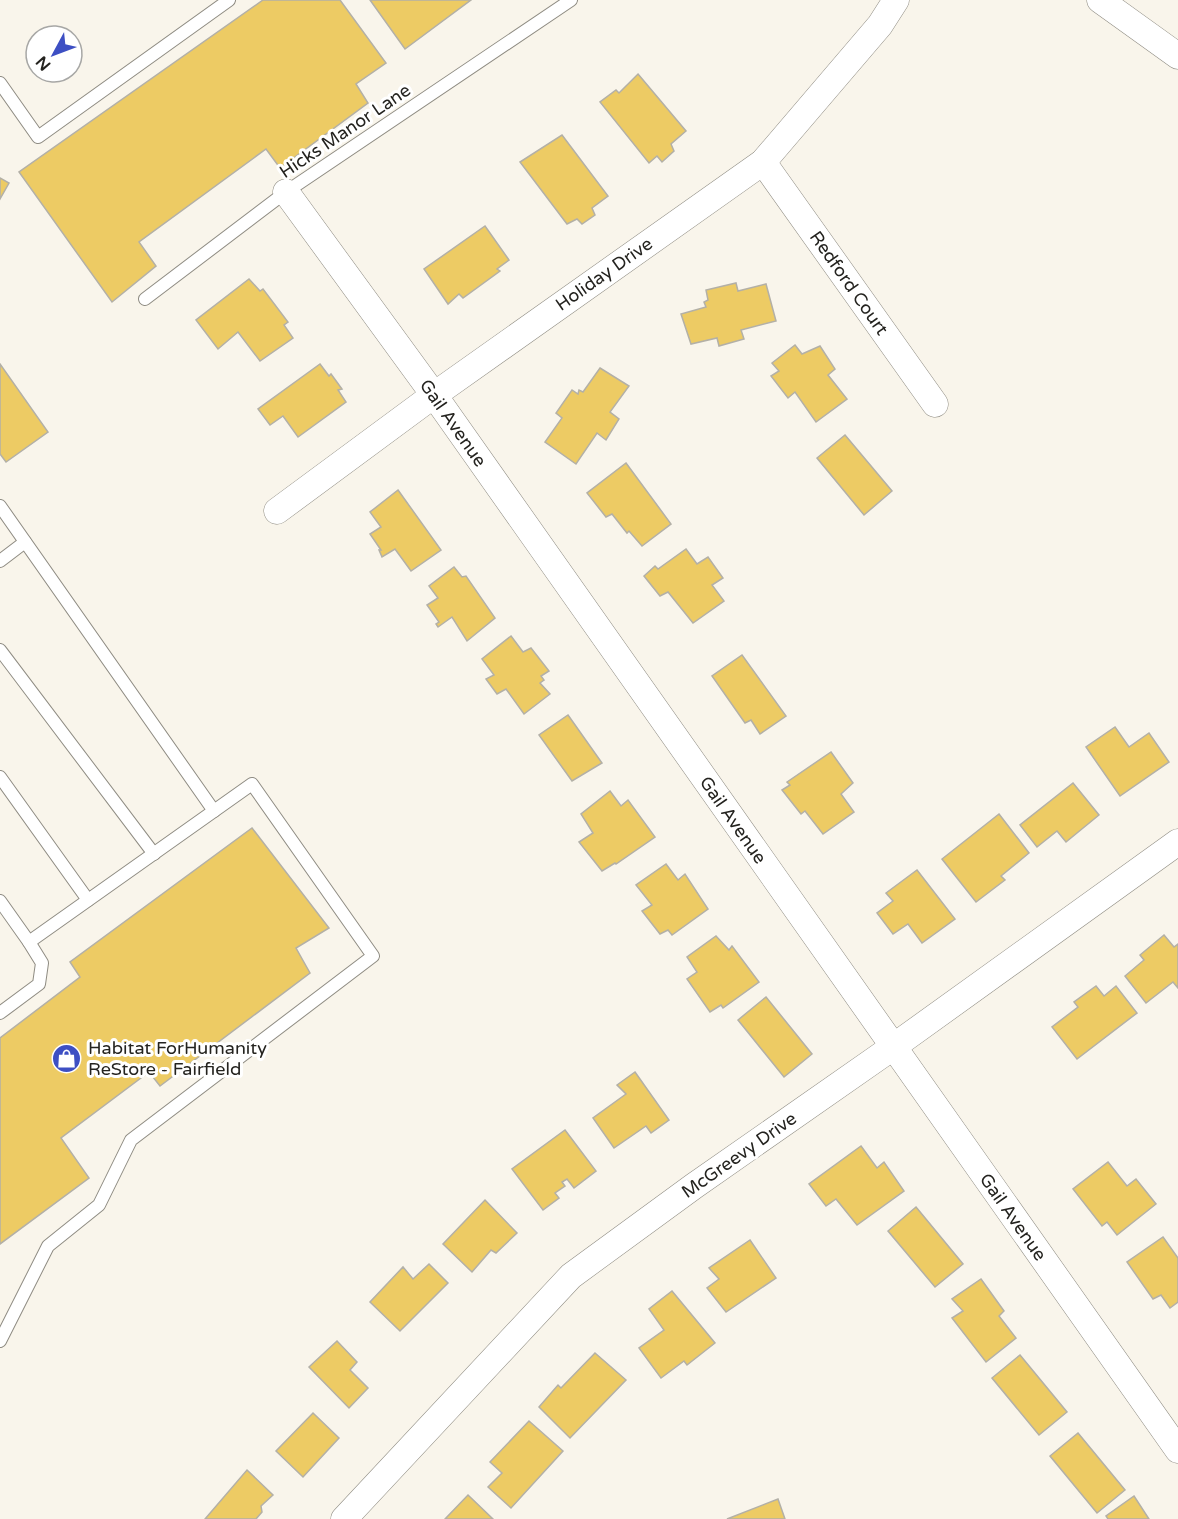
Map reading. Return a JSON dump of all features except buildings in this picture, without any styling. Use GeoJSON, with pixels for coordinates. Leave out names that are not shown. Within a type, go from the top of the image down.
{"type":"FeatureCollection","features":[{"type":"Feature","properties":{"kind":"street","name":"Holiday Drive"},"geometry":{"type":"LineString","coordinates":[[277,511],[434,394],[763,162],[880,26],[896,0]]}},
{"type":"Feature","properties":{"kind":"street"},"geometry":{"type":"LineString","coordinates":[[1100,0],[1178,56]]}},
{"type":"Feature","properties":{"kind":"street","name":"Redford Court"},"geometry":{"type":"LineString","coordinates":[[763,162],[935,404]]}},
{"type":"Feature","properties":{"kind":"street","name":"Gail Avenue"},"geometry":{"type":"LineString","coordinates":[[286,192],[434,394],[1178,1450]]}},
{"type":"Feature","properties":{"kind":"street","name":"McGreevy Drive"},"geometry":{"type":"LineString","coordinates":[[344,1519],[571,1276],[1178,842]]}},
{"type":"Feature","properties":{"kind":"lane"},"geometry":{"type":"LineString","coordinates":[[0,83],[38,137],[229,0]]}},
{"type":"Feature","properties":{"kind":"lane","name":"Hicks Manor Lane"},"geometry":{"type":"LineString","coordinates":[[145,299],[286,192],[571,0]]}},
{"type":"Feature","properties":{"kind":"lane"},"geometry":{"type":"LineString","coordinates":[[0,506],[214,812]]}},
{"type":"Feature","properties":{"kind":"lane"},"geometry":{"type":"LineString","coordinates":[[0,561],[25,542]]}},
{"type":"Feature","properties":{"kind":"lane"},"geometry":{"type":"LineString","coordinates":[[0,650],[154,854]]}},
{"type":"Feature","properties":{"kind":"lane"},"geometry":{"type":"LineString","coordinates":[[0,777],[88,900]]}},
{"type":"Feature","properties":{"kind":"lane"},"geometry":{"type":"LineString","coordinates":[[0,1341],[48,1246],[99,1205],[131,1140],[373,956],[252,784],[29,942]]}},
{"type":"Feature","properties":{"kind":"lane"},"geometry":{"type":"LineString","coordinates":[[0,901],[42,963],[39,984],[0,1013]]}},
{"type":"Feature","properties":{"kind":"place","name":"Habitat ForHumanity ReStore - Fairfield"},"geometry":{"type":"Point","coordinates":[67,1058]}}]}
